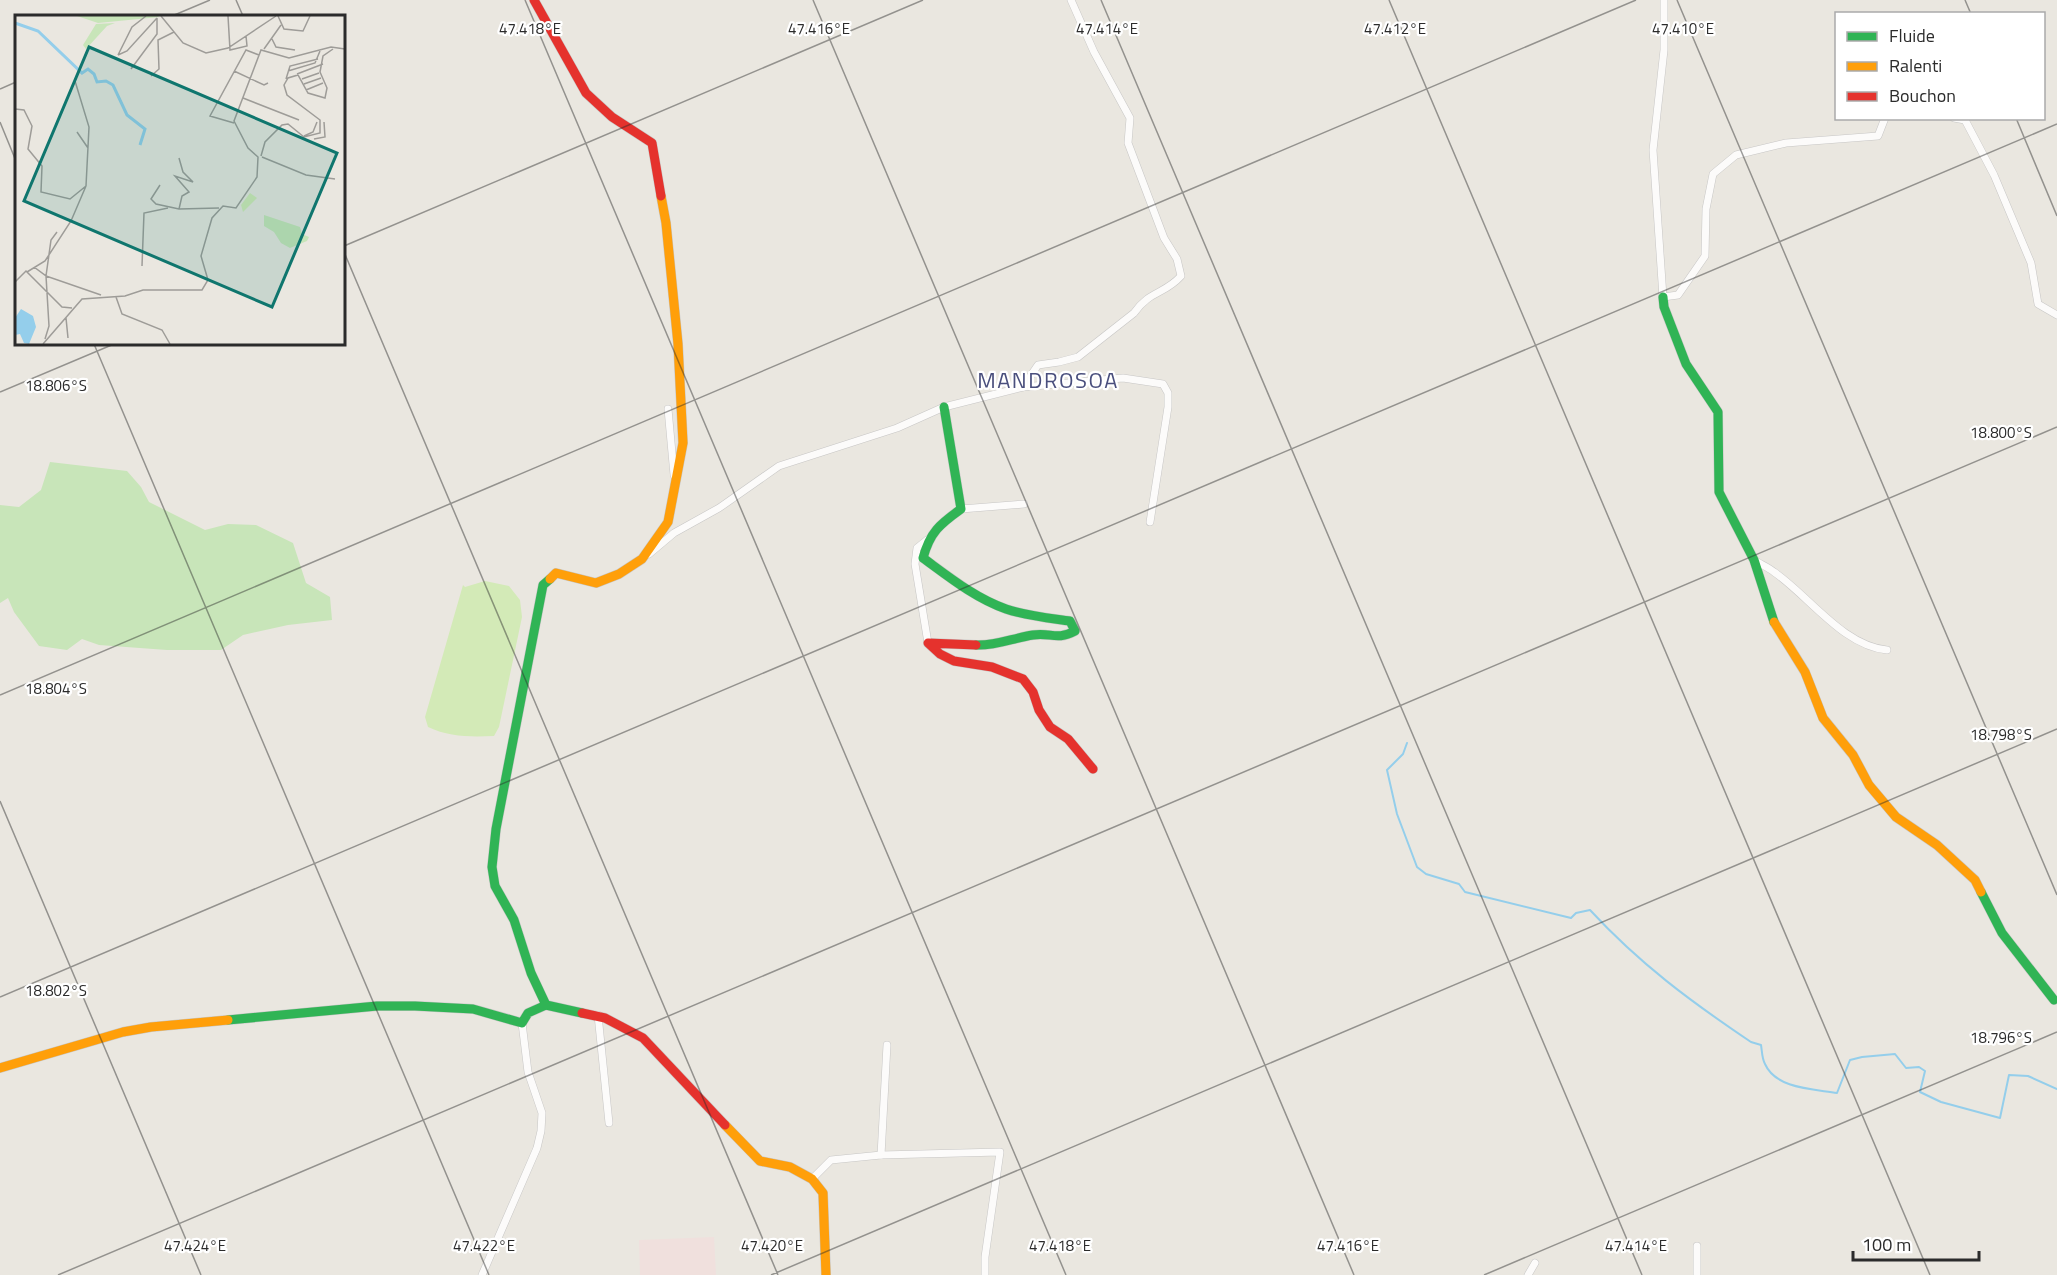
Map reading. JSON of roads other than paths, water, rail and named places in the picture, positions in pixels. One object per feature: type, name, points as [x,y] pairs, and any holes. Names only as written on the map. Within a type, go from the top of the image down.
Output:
[{"type":"street","points":[[534,0],[586,93],[612,117],[652,143],[666,223],[678,344],[683,443],[668,522],[642,560]]},
{"type":"street","points":[[1023,387],[1038,365],[1078,357],[1134,313],[1140,304],[1152,294],[1172,287],[1181,276],[1177,259],[1164,238],[1128,143],[1130,118],[1094,52],[1071,0]]},
{"type":"street","points":[[1664,0],[1664,50],[1653,150],[1664,307],[1686,364],[1719,412],[1719,492],[1754,560],[1774,626],[1805,672],[1823,718],[1852,755],[1869,785],[1896,817],[1937,845],[1975,880],[2002,933],[2054,1000]]},
{"type":"street","points":[[1664,297],[1678,295],[1705,256],[1706,209],[1713,174],[1736,155],[1786,143],[1878,136],[1884,120]]},
{"type":"street","points":[[1965,120],[1994,175],[2031,263],[2038,304],[2057,315]]},
{"type":"street","points":[[546,1005],[531,973],[514,920],[495,886],[492,867],[496,828],[543,585],[556,573],[596,583],[619,574],[642,560],[674,533],[718,508],[779,466],[897,428],[944,407],[1023,387],[1123,378],[1163,384],[1168,393],[1168,407],[1150,522]]},
{"type":"street","points":[[944,407],[961,509]]},
{"type":"street","points":[[668,409],[675,481]]},
{"type":"street","points":[[1024,504],[961,509],[942,522],[917,548],[915,564],[928,643],[940,654],[954,661],[992,667],[1023,679],[1033,692],[1039,710],[1050,727],[1068,739],[1093,769]]},
{"type":"street","points":[[927,540],[923,558],[968,589],[1005,609],[1037,617],[1070,621],[1075,631],[1064,637],[1035,634],[990,646],[928,643]]},
{"type":"street","points":[[1754,560],[1774,572],[1843,631],[1872,648],[1887,650]]},
{"type":"street","points":[[482,1275],[537,1148],[542,1113],[528,1071],[522,1023],[528,1013],[546,1005],[605,1017],[643,1038],[760,1161],[790,1167],[812,1179],[823,1193],[826,1275]]},
{"type":"street","points":[[0,1068],[142,1028],[377,1006],[472,1009],[522,1023]]},
{"type":"street","points":[[598,1016],[609,1123]]},
{"type":"street","points":[[881,1155],[887,1045]]},
{"type":"street","points":[[812,1179],[831,1160],[881,1155],[1000,1152],[986,1246],[985,1275]]},
{"type":"street","points":[[1697,1246],[1697,1275]]},
{"type":"street","points":[[1528,1275],[1534,1263]]},
{"type":"waterway","points":[[1407,743],[1403,754],[1387,770],[1397,814],[1417,867],[1426,874],[1459,884],[1465,892],[1571,918],[1576,913],[1590,910],[1628,948],[1666,981],[1751,1042],[1761,1045],[1765,1064],[1778,1079],[1807,1089],[1837,1093],[1850,1060],[1895,1054],[1906,1068],[1919,1067],[1925,1071],[1920,1092],[1941,1102],[2000,1118],[2009,1075],[2028,1076],[2057,1089]]},
{"type":"district","name":"MANDROSOA","points":[[1048,380]]}]
